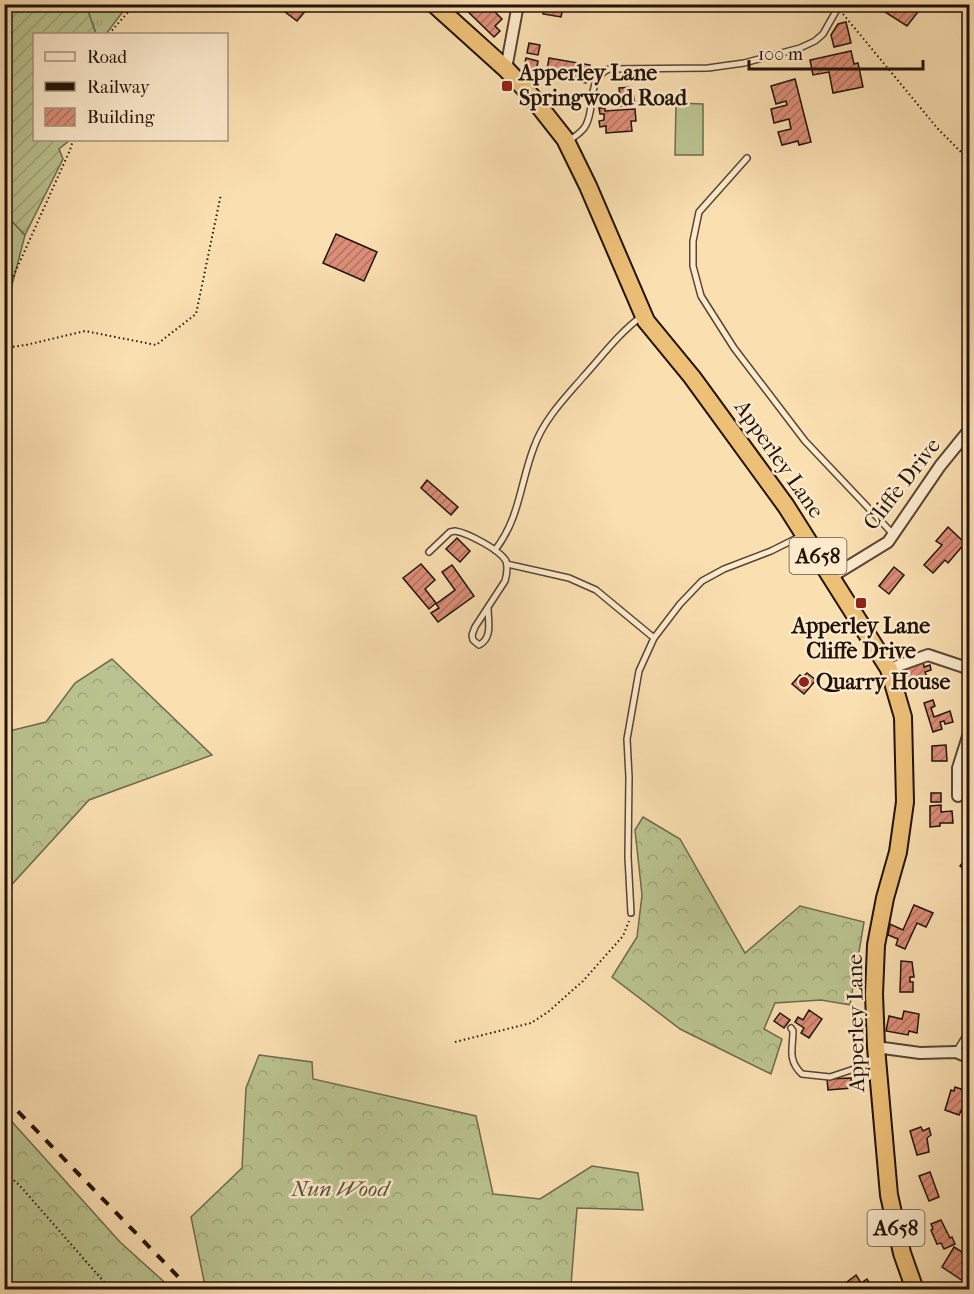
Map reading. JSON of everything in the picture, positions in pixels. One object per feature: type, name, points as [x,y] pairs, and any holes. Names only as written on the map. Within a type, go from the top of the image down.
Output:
[{"type":"highway","name":"Apperley Lane","points":[[434,4],[506,69],[528,92],[566,142],[588,186],[643,315],[692,377],[804,535],[889,669],[903,717],[905,802],[898,852],[885,898],[876,945],[874,994],[876,1054],[889,1195],[902,1254],[915,1290]]},
{"type":"street","points":[[506,69],[518,4]]},
{"type":"street","name":"Cliffe Drive","points":[[831,576],[888,542],[940,466],[969,429]]},
{"type":"street","points":[[889,669],[928,655],[969,669]]},
{"type":"street","points":[[958,796],[958,768],[969,730]]},
{"type":"street","points":[[876,1054],[956,1052],[969,1058]]},
{"type":"lane","points":[[566,142],[579,134],[586,126],[594,86],[601,72],[609,69],[708,68],[744,63],[800,48],[815,41],[823,34],[839,6]]},
{"type":"lane","points":[[747,158],[699,212],[693,241],[693,266],[701,296],[734,348],[806,441],[893,534]]},
{"type":"lane","points":[[495,550],[505,537],[513,520],[533,449],[549,418],[624,329],[643,315]]},
{"type":"lane","points":[[429,552],[450,532],[455,531],[495,550],[502,556],[507,564],[505,581],[488,608],[472,635],[473,640],[479,645],[486,641],[488,636],[488,608]]},
{"type":"lane","points":[[631,913],[627,739],[639,671],[654,638],[680,604],[702,581],[724,569],[771,551],[804,535]]},
{"type":"lane","points":[[507,564],[569,578],[596,590],[654,638]]},
{"type":"lane","points":[[791,1028],[794,1031],[791,1047],[792,1059],[802,1074],[830,1077],[876,1054]]},
{"type":"lane","points":[[956,1052],[969,1029]]},
{"type":"path","points":[[110,33],[135,4]]},
{"type":"path","points":[[839,6],[938,129],[969,160]]},
{"type":"path","points":[[4,297],[73,141]]},
{"type":"path","points":[[4,348],[85,331],[156,345],[196,314],[221,194]]},
{"type":"path","points":[[454,1042],[531,1023],[548,1012],[583,981],[623,936],[629,925],[631,913]]},
{"type":"path","points":[[4,1171],[21,1187],[111,1290]]},
{"type":"path","points":[[4,1279],[18,1290]]},
{"type":"green space","points":[[5,4],[86,5],[96,33],[33,33],[33,141],[69,141],[59,149],[63,159],[25,235],[5,214]]},
{"type":"green space","points":[[86,5],[128,5],[107,33],[96,33]]},
{"type":"green space","points":[[676,103],[703,104],[703,155],[675,155]]},
{"type":"green space","points":[[5,214],[25,235],[5,312]]},
{"type":"green space","points":[[112,659],[212,755],[89,800],[5,892],[5,732],[46,722],[75,683]]},
{"type":"green space","points":[[643,817],[680,839],[745,953],[800,906],[864,922],[850,1005],[821,1000],[775,1003],[764,1029],[782,1039],[771,1074],[680,1029],[612,977],[637,937],[642,895],[635,830]]},
{"type":"green space","name":"Nun Wood","points":[[259,1055],[312,1062],[313,1079],[476,1116],[493,1194],[540,1199],[592,1166],[638,1173],[643,1210],[577,1208],[569,1289],[210,1289],[205,1286],[191,1217],[242,1168],[246,1088]]},
{"type":"green space","points":[[5,1114],[120,1242],[172,1289],[5,1289]]},
{"type":"building","points":[[283,4],[301,4],[307,9],[297,21],[280,8]]},
{"type":"building","points":[[460,4],[484,4],[488,8],[490,4],[498,4],[493,10],[502,19],[495,26],[500,31],[494,37]]},
{"type":"building","points":[[545,4],[564,4],[561,17],[543,14]]},
{"type":"building","points":[[924,4],[907,26],[885,12],[886,10],[880,5]]},
{"type":"building","points":[[846,22],[851,43],[834,47],[831,35],[838,24]]},
{"type":"building","points":[[529,43],[540,45],[538,55],[527,53]]},
{"type":"building","points":[[851,51],[854,64],[858,63],[863,87],[833,93],[829,72],[813,75],[810,60]]},
{"type":"building","points":[[526,58],[538,61],[534,83],[527,77],[528,73],[523,72]]},
{"type":"building","points":[[549,58],[590,65],[586,83],[546,76]]},
{"type":"building","points":[[795,79],[811,142],[799,145],[798,141],[782,145],[778,132],[791,129],[789,119],[774,123],[771,109],[787,105],[786,101],[776,104],[771,86]]},
{"type":"building","points":[[632,87],[635,104],[621,106],[619,88]]},
{"type":"building","points":[[599,108],[605,108],[605,111],[635,109],[636,121],[631,121],[632,131],[606,133],[606,126],[600,127],[599,121],[604,120],[604,114],[600,114]]},
{"type":"building","points":[[336,234],[377,252],[364,281],[323,263]]},
{"type":"building","points":[[427,480],[458,507],[451,515],[421,488]]},
{"type":"building","points":[[948,527],[965,543],[948,563],[945,560],[933,573],[924,565],[942,545],[936,541]]},
{"type":"building","points":[[457,538],[470,551],[460,562],[446,549]]},
{"type":"building","points":[[421,564],[435,580],[425,589],[436,603],[429,609],[403,578]]},
{"type":"building","points":[[452,565],[474,596],[438,622],[431,613],[439,608],[436,604],[455,590],[442,572]]},
{"type":"building","points":[[894,567],[904,575],[889,594],[879,586]]},
{"type":"building","points":[[923,661],[924,667],[930,665],[931,670],[925,672],[928,679],[908,685],[901,666]]},
{"type":"building","name":"Quarry House","points":[[807,673],[816,680],[804,694],[792,684],[800,675],[803,677]]},
{"type":"building","points":[[933,700],[935,706],[931,708],[934,717],[950,711],[953,722],[945,724],[944,721],[940,722],[942,729],[933,732],[924,703]]},
{"type":"building","points":[[946,745],[947,761],[932,761],[932,746]]},
{"type":"building","points":[[931,793],[941,793],[941,802],[931,802]]},
{"type":"building","points":[[941,805],[941,812],[952,811],[953,823],[940,823],[940,826],[930,827],[930,806]]},
{"type":"building","points":[[970,847],[969,873],[960,866],[967,858],[964,855]]},
{"type":"building","points":[[914,905],[933,913],[926,927],[917,923],[905,949],[896,945],[898,939],[888,935],[890,924],[903,930]]},
{"type":"building","points":[[901,961],[912,962],[914,977],[910,977],[910,982],[913,982],[913,992],[900,992]]},
{"type":"building","points":[[809,1010],[822,1019],[809,1038],[801,1033],[804,1028],[795,1022],[798,1017],[803,1020]]},
{"type":"building","points":[[904,1011],[919,1014],[917,1033],[909,1031],[908,1035],[886,1031],[889,1016],[902,1019]]},
{"type":"building","points":[[780,1013],[790,1020],[784,1028],[774,1021]]},
{"type":"building","points":[[851,1078],[852,1088],[828,1090],[827,1079]]},
{"type":"building","points":[[955,1087],[967,1091],[964,1100],[966,1101],[959,1115],[945,1110],[951,1090],[954,1091]]},
{"type":"building","points":[[921,1127],[923,1131],[929,1128],[931,1135],[927,1138],[929,1152],[917,1155],[910,1131]]},
{"type":"building","points":[[930,1172],[939,1197],[929,1201],[919,1176]]},
{"type":"building","points":[[941,1220],[955,1244],[944,1249],[941,1243],[937,1244],[931,1230],[933,1229],[931,1224]]},
{"type":"building","points":[[954,1247],[967,1255],[962,1263],[970,1268],[970,1277],[966,1283],[942,1267]]},
{"type":"building","points":[[856,1275],[861,1283],[867,1279],[874,1290],[852,1290],[847,1282]]},
{"type":"railway","points":[[4,1097],[191,1290]]},
{"type":"place","name":"Apperley Lane Springwood Road","points":[[507,86]]},
{"type":"place","name":"Apperley Lane Cliffe Drive","points":[[861,603]]},
{"type":"place","name":"Quarry House","points":[[804,682]]}]
